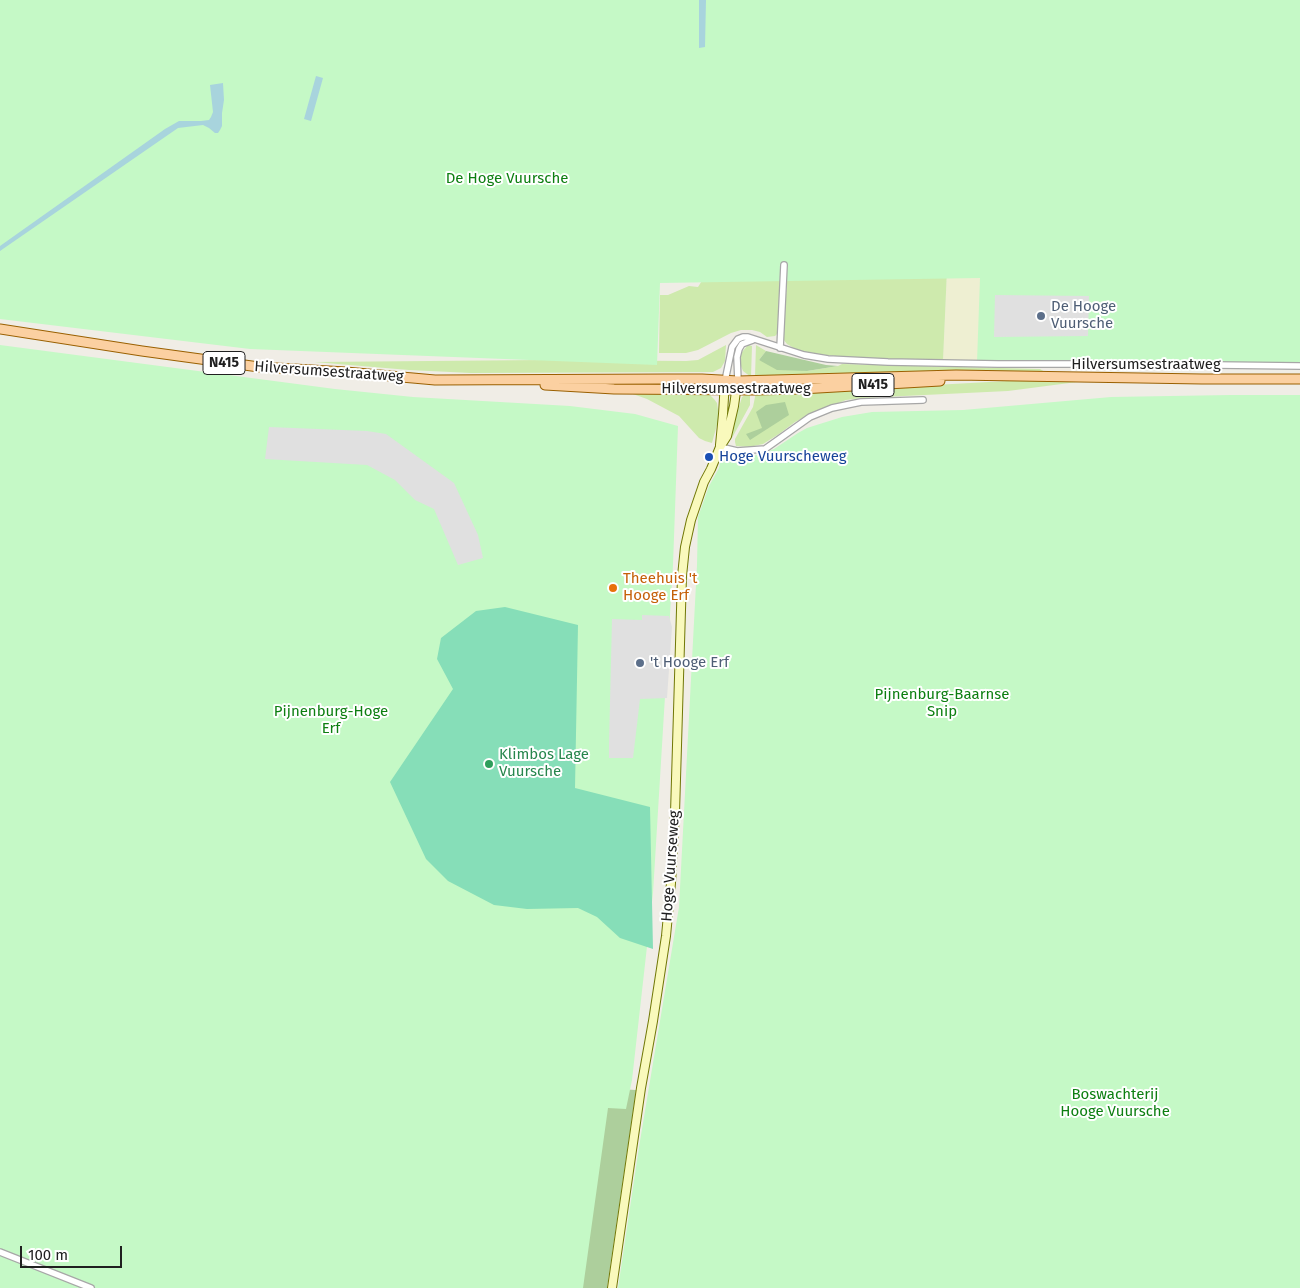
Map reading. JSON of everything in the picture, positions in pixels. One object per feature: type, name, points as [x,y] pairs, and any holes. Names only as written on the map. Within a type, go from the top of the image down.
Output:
[{"type":"main road","name":"Hilversumsestraatweg","points":[[0,329],[259,368],[614,389],[724,385],[801,389],[1022,376],[1300,379]]},
{"type":"street","points":[[780,348],[784,265]]},
{"type":"street","name":"Hilversumsestraatweg","points":[[724,385],[732,347],[738,339],[743,337],[804,355],[828,359],[1007,364],[1300,366]]},
{"type":"street","name":"Hilversumsestraatweg","points":[[737,385],[738,349],[742,344],[755,339]]},
{"type":"street","name":"Hoge Vuurseweg","points":[[720,447],[724,385]]},
{"type":"street","name":"Hoge Vuurseweg","points":[[612,1288],[666,936],[675,813],[682,576],[685,546],[691,520],[704,482],[726,436],[731,420],[737,385]]},
{"type":"street","name":"Hilversumsestraatweg","points":[[720,447],[737,451],[765,448],[810,417],[832,408],[861,402],[923,400]]},
{"type":"street","points":[[0,1252],[91,1288]]},
{"type":"green space","name":"De Hoge Vuursche","points":[[0,0],[1300,0],[1300,365],[977,362],[980,278],[660,283],[657,365],[250,349],[0,319]]},
{"type":"green space","points":[[712,265],[780,268],[780,330],[775,336],[767,337],[760,332],[741,330],[698,350],[686,353],[659,353],[660,295],[668,295],[689,286],[698,287]]},
{"type":"green space","points":[[788,268],[947,270],[943,361],[855,358],[816,354],[799,351],[787,344],[783,339]]},
{"type":"green space","points":[[947,270],[982,270],[978,361],[943,361]]},
{"type":"green space","name":"Pijnenburg-Hoge Erf","points":[[0,345],[335,389],[413,397],[570,406],[635,414],[678,426],[673,565],[653,893],[632,1080],[626,1109],[608,1108],[583,1288],[0,1288]]},
{"type":"green space","points":[[726,345],[725,361],[721,368],[713,372],[471,373],[314,362],[686,361],[698,360]]},
{"type":"green space","points":[[748,345],[752,346],[751,377],[743,371],[739,359]]},
{"type":"green space","points":[[756,345],[766,351],[759,360],[807,371],[842,364],[1040,369],[1045,372],[755,376]]},
{"type":"green space","points":[[766,351],[838,366],[807,371],[777,370],[759,360]]},
{"type":"green space","points":[[1044,379],[1115,380],[1077,382],[1008,391],[846,400],[795,422],[763,444],[749,447],[736,446],[735,442],[753,407],[756,392],[787,394]]},
{"type":"green space","points":[[750,392],[750,405],[732,438],[729,439],[728,437],[742,397]]},
{"type":"green space","points":[[630,393],[708,393],[717,403],[718,410],[718,421],[712,443],[699,438],[679,416],[647,399]]},
{"type":"green space","points":[[1300,395],[1300,1288],[618,1288],[639,1147],[679,907],[698,517],[721,459],[726,456],[762,454],[774,449],[807,428],[842,417],[872,412],[963,410],[1111,397]]},
{"type":"green space","points":[[785,402],[789,415],[750,440],[746,434],[762,428],[756,412],[766,405]]},
{"type":"green space","name":"Klimbos Lage Vuursche","points":[[505,607],[578,625],[575,788],[650,807],[653,949],[620,938],[597,917],[578,908],[527,909],[494,905],[448,881],[426,859],[390,782],[453,689],[437,659],[441,638],[476,611]]},
{"type":"green space","points":[[618,1089],[636,1090],[607,1288],[473,1288]]},
{"type":"shaded area","name":"De Hooge Vuursche","points":[[995,295],[1089,296],[1088,336],[994,337]]},
{"type":"shaded area","points":[[269,427],[367,431],[386,434],[454,483],[478,535],[483,558],[458,565],[434,509],[415,500],[395,480],[367,465],[265,459]]},
{"type":"shaded area","name":"'t Hooge Erf","points":[[642,615],[669,616],[672,627],[667,698],[640,699],[633,758],[609,758],[612,619],[642,620]]},
{"type":"water","points":[[699,0],[706,0],[705,47],[699,48]]},
{"type":"water","points":[[316,76],[323,78],[311,121],[304,119]]},
{"type":"water","points":[[223,83],[222,126],[218,133],[203,125],[178,128],[0,251],[0,246],[165,129],[179,121],[209,120],[213,112],[210,85]]},
{"type":"place","name":"De Hooge Vuursche","points":[[1041,316]]},
{"type":"place","name":"Hoge Vuurscheweg","points":[[709,457]]},
{"type":"place","name":"Theehuis 't Hooge Erf","points":[[613,588]]},
{"type":"place","name":"'t Hooge Erf","points":[[640,663]]},
{"type":"place","name":"Klimbos Lage Vuursche","points":[[489,764]]},
{"type":"park label","name":"Pijnenburg-Baarnse Snip","points":[[942,704]]},
{"type":"park label","name":"Boswachterij Hooge Vuursche","points":[[1115,1104]]}]
